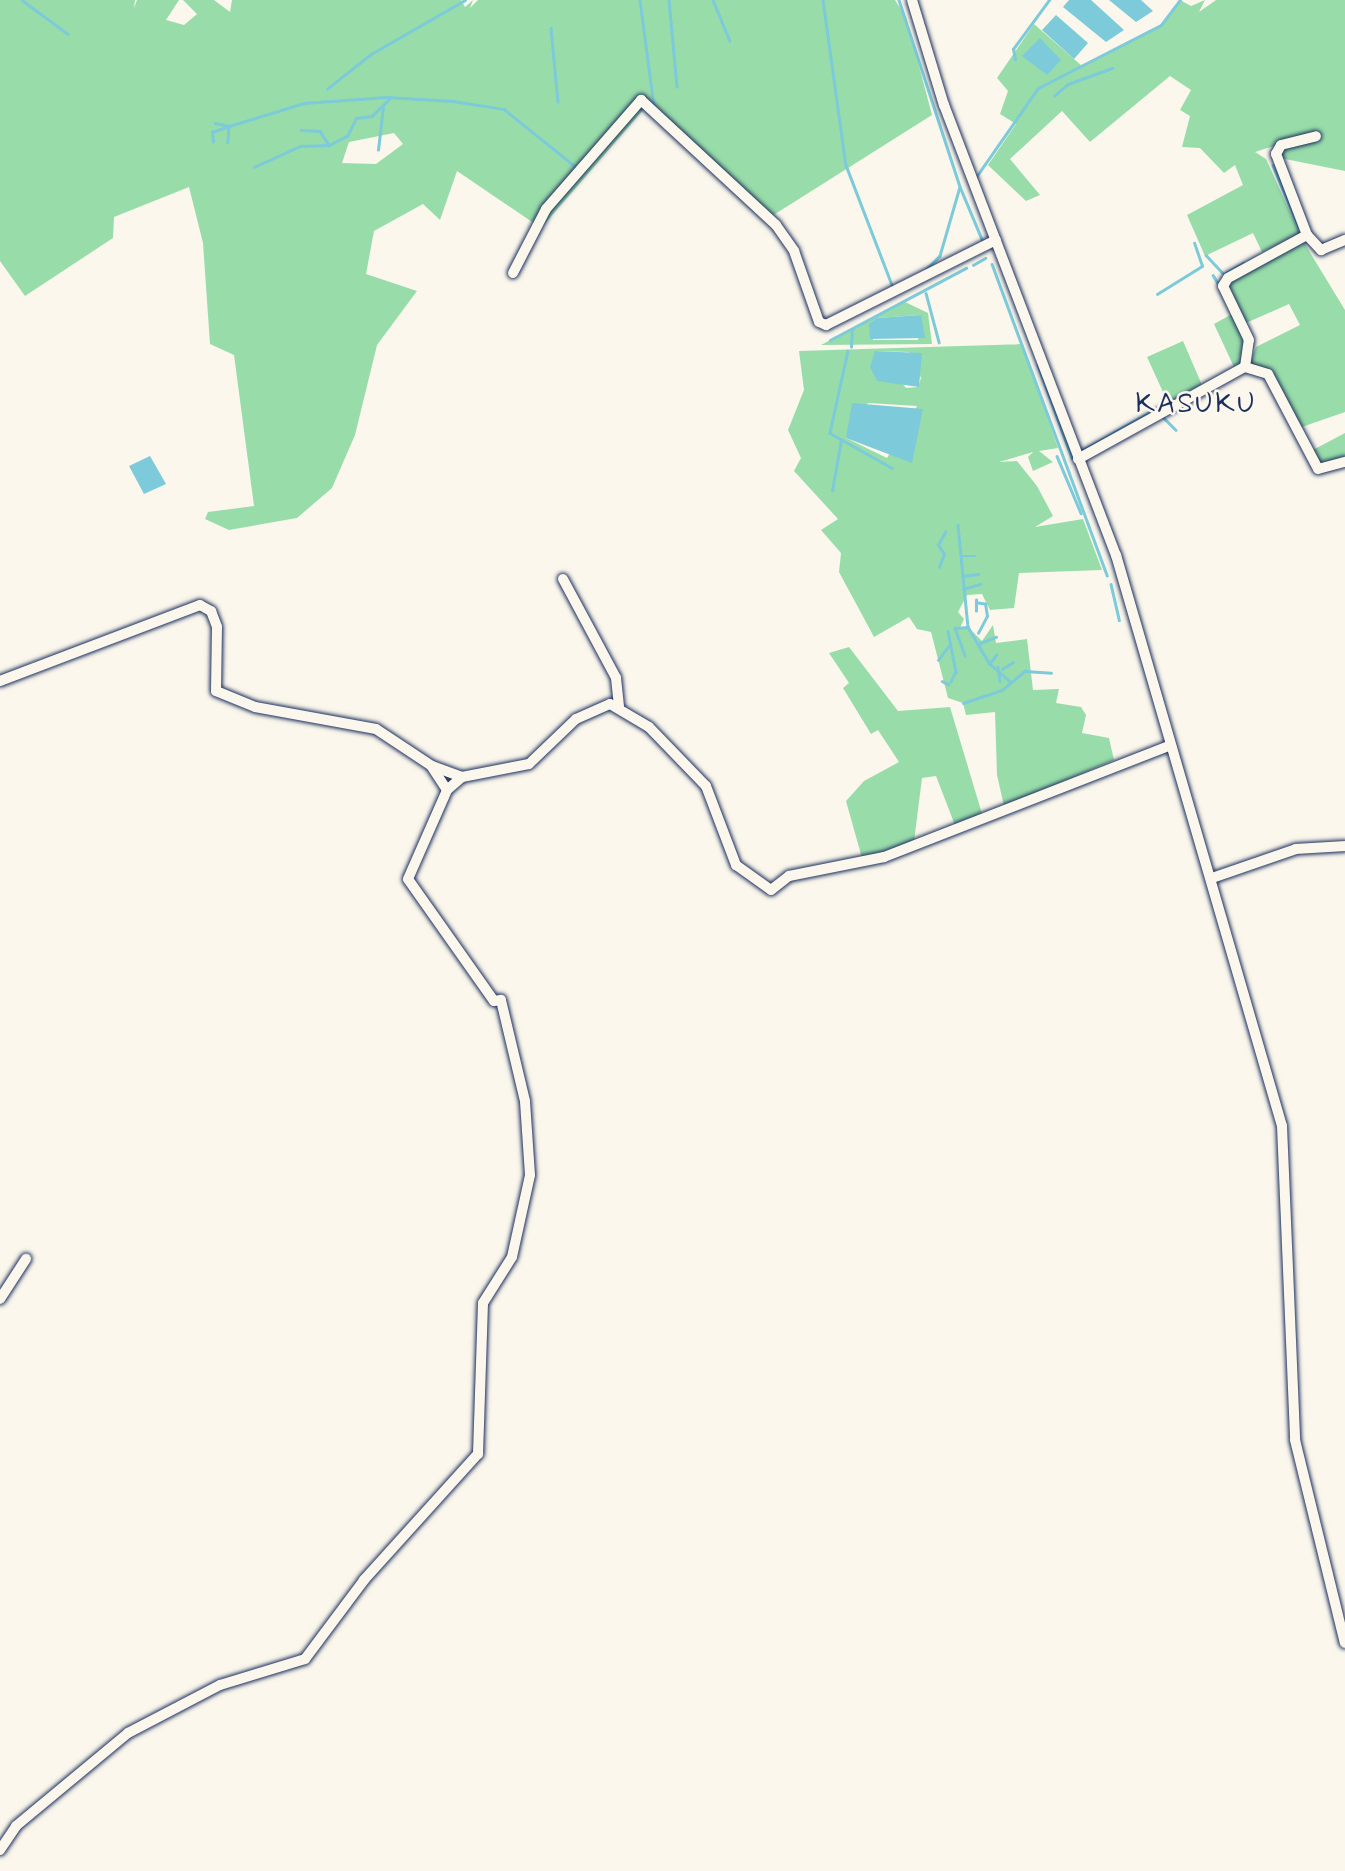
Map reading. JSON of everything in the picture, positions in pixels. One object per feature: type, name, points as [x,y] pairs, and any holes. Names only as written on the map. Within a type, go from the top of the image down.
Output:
[{"type":"street","points":[[912,0],[996,240],[1116,555],[1168,746],[1212,878],[1282,1126],[1295,1440],[1345,1643]]},
{"type":"street","points":[[513,274],[546,209],[641,100],[776,225],[794,251],[819,322],[996,240]]},
{"type":"street","points":[[1316,136],[1281,145],[1276,154],[1307,235],[1321,250],[1345,240]]},
{"type":"street","points":[[1245,367],[1250,340],[1223,286],[1239,268],[1307,235]]},
{"type":"street","points":[[1078,459],[1245,367],[1268,374],[1318,469],[1345,462]]},
{"type":"street","points":[[563,579],[616,678],[619,707]]},
{"type":"street","points":[[0,681],[189,606],[206,606],[217,626],[216,691],[255,707],[376,729],[432,766],[462,777]]},
{"type":"street","points":[[0,1850],[43,1801],[128,1733],[219,1685],[305,1658],[364,1580],[478,1454],[483,1304],[512,1257],[530,1175],[525,1101],[501,1000],[494,1001],[408,879],[447,790],[462,777],[530,764],[588,710],[619,707],[649,727],[706,786],[736,865],[771,890],[789,876],[884,858],[1168,746]]},
{"type":"street","points":[[432,766],[447,790]]},
{"type":"street","points":[[1212,878],[1296,849],[1345,846]]},
{"type":"street","points":[[0,1299],[26,1259]]},
{"type":"green space","points":[[0,0],[135,0],[134,8],[137,0],[179,0],[166,20],[184,25],[197,14],[183,0],[214,0],[230,12],[232,0],[461,0],[465,7],[473,0],[470,8],[478,0],[895,0],[906,17],[932,115],[764,221],[644,109],[541,228],[457,171],[440,220],[423,204],[374,231],[366,274],[417,291],[377,345],[355,435],[332,488],[297,518],[229,530],[205,519],[208,512],[254,506],[234,355],[210,344],[203,243],[189,187],[114,217],[113,238],[25,296],[0,261]],"holes":[[[394,133],[403,144],[376,164],[342,163],[349,142]]]},
{"type":"green space","points":[[1180,0],[1191,6],[1205,0],[1199,12],[1216,0],[1345,0],[1345,171],[1280,158],[1285,147],[1322,136],[1314,133],[1255,152],[1266,159],[1300,234],[1262,252],[1253,233],[1205,256],[1187,215],[1243,185],[1235,165],[1224,173],[1200,148],[1182,147],[1190,116],[1180,110],[1191,90],[1170,76],[1090,142],[1062,111],[1010,159],[1040,195],[1026,201],[988,165],[1016,124],[1000,114],[1008,91],[997,78],[1034,24],[1082,66],[1161,25]]},
{"type":"green space","points":[[1303,241],[1345,310],[1345,412],[1299,428],[1272,373],[1250,363],[1256,347],[1300,325],[1289,304],[1246,323],[1230,288],[1231,281]]},
{"type":"green space","points":[[903,301],[928,313],[932,344],[821,345]],"holes":[[[921,315],[918,340],[873,340],[877,318]]]},
{"type":"green space","points":[[1232,314],[1246,341],[1242,363],[1234,367],[1214,324]]},
{"type":"green space","points":[[1183,341],[1202,385],[1168,403],[1147,357]]},
{"type":"green space","points":[[1022,344],[1058,448],[1039,451],[1053,462],[1033,471],[1028,457],[1033,452],[999,462],[1017,461],[1037,486],[1053,516],[1035,527],[1083,519],[1102,570],[1019,573],[1014,608],[990,610],[982,594],[967,595],[958,612],[964,619],[960,628],[968,627],[982,641],[993,625],[996,643],[1027,639],[1033,690],[1059,689],[1056,703],[1081,707],[1086,715],[1082,733],[1109,738],[1114,760],[1004,806],[997,775],[995,712],[966,715],[963,703],[948,698],[931,632],[917,629],[909,617],[874,637],[839,572],[841,553],[821,530],[838,519],[794,471],[801,458],[788,430],[804,390],[799,351]],"holes":[[[875,351],[909,352],[921,378],[918,387],[906,388]],[[868,403],[917,406],[887,458],[846,438]]]},
{"type":"green space","points":[[1345,433],[1345,459],[1318,465],[1311,451]]},
{"type":"green space","points":[[849,647],[898,711],[950,707],[983,817],[956,828],[936,776],[922,778],[914,842],[862,858],[846,801],[864,781],[899,762],[878,730],[871,734],[843,688],[849,683],[829,653]]},
{"type":"water","points":[[1069,0],[1091,0],[1124,30],[1106,42],[1063,7]]},
{"type":"water","points":[[1109,0],[1141,0],[1153,11],[1136,22]]},
{"type":"water","points":[[1056,15],[1088,43],[1074,59],[1042,30]]},
{"type":"water","points":[[1040,38],[1061,60],[1047,75],[1022,56]]},
{"type":"water","points":[[921,315],[925,338],[870,339],[869,324],[877,318]]},
{"type":"water","points":[[875,351],[922,353],[919,387],[877,381],[870,367]]},
{"type":"water","points":[[852,403],[923,409],[912,463],[846,438]]},
{"type":"water","points":[[150,456],[166,484],[144,494],[129,466]]},
{"type":"waterway","points":[[22,0],[68,34]]},
{"type":"waterway","points":[[327,89],[371,54],[465,0]]},
{"type":"waterway","points":[[640,0],[654,107]]},
{"type":"waterway","points":[[669,0],[677,87]]},
{"type":"waterway","points":[[713,0],[730,41]]},
{"type":"waterway","points":[[823,0],[846,165],[892,285]]},
{"type":"waterway","points":[[899,0],[960,187],[940,256],[925,271]]},
{"type":"waterway","points":[[1015,60],[1013,49],[1049,0]]},
{"type":"waterway","points":[[976,177],[1038,88],[1161,25],[1180,0]]},
{"type":"waterway","points":[[551,28],[558,102]]},
{"type":"waterway","points":[[1054,96],[1068,84],[1112,68]]},
{"type":"waterway","points":[[215,123],[229,126],[304,103],[386,97],[453,101],[504,109],[577,168]]},
{"type":"waterway","points":[[254,167],[300,146],[329,145],[347,136],[356,118],[372,116],[390,98]]},
{"type":"waterway","points":[[378,150],[383,107]]},
{"type":"waterway","points":[[213,142],[212,132],[229,126],[228,142]]},
{"type":"waterway","points":[[301,130],[320,131],[329,145]]},
{"type":"waterway","points":[[1273,165],[1299,228]]},
{"type":"waterway","points":[[961,189],[984,244]]},
{"type":"waterway","points":[[1157,294],[1202,266],[1194,243]]},
{"type":"waterway","points":[[1206,255],[1224,274],[1243,263]]},
{"type":"waterway","points":[[973,265],[985,258]]},
{"type":"waterway","points":[[992,264],[1107,575]]},
{"type":"waterway","points":[[830,340],[966,268]]},
{"type":"waterway","points":[[1213,275],[1219,285]]},
{"type":"waterway","points":[[926,293],[939,342]]},
{"type":"waterway","points":[[851,347],[852,330]]},
{"type":"waterway","points":[[848,351],[830,433],[892,468]]},
{"type":"waterway","points":[[1038,365],[1072,458]]},
{"type":"waterway","points":[[1079,452],[1159,407]]},
{"type":"waterway","points":[[1163,417],[1176,430]]},
{"type":"waterway","points":[[832,491],[841,440]]},
{"type":"waterway","points":[[1057,456],[1081,513]]},
{"type":"waterway","points":[[958,525],[968,627],[989,663],[1011,682]]},
{"type":"waterway","points":[[939,567],[944,554],[938,545],[945,532]]},
{"type":"waterway","points":[[961,556],[975,556]]},
{"type":"waterway","points":[[962,576],[978,574]]},
{"type":"waterway","points":[[963,589],[980,584]]},
{"type":"waterway","points":[[1111,584],[1119,620]]},
{"type":"waterway","points":[[976,600],[976,611]]},
{"type":"waterway","points":[[978,603],[985,604],[987,616],[978,633]]},
{"type":"waterway","points":[[955,628],[968,627]]},
{"type":"waterway","points":[[955,628],[965,655]]},
{"type":"waterway","points":[[948,631],[956,672],[951,682]]},
{"type":"waterway","points":[[980,643],[996,637]]},
{"type":"waterway","points":[[938,660],[950,644]]},
{"type":"waterway","points":[[990,663],[996,655]]},
{"type":"waterway","points":[[1002,669],[1013,662]]},
{"type":"waterway","points":[[998,667],[1000,681]]},
{"type":"waterway","points":[[963,703],[1002,690],[1025,671],[1051,673]]},
{"type":"waterway","points":[[942,681],[948,684]]},
{"type":"district","name":"KASUKU","points":[[1196,405]]}]
